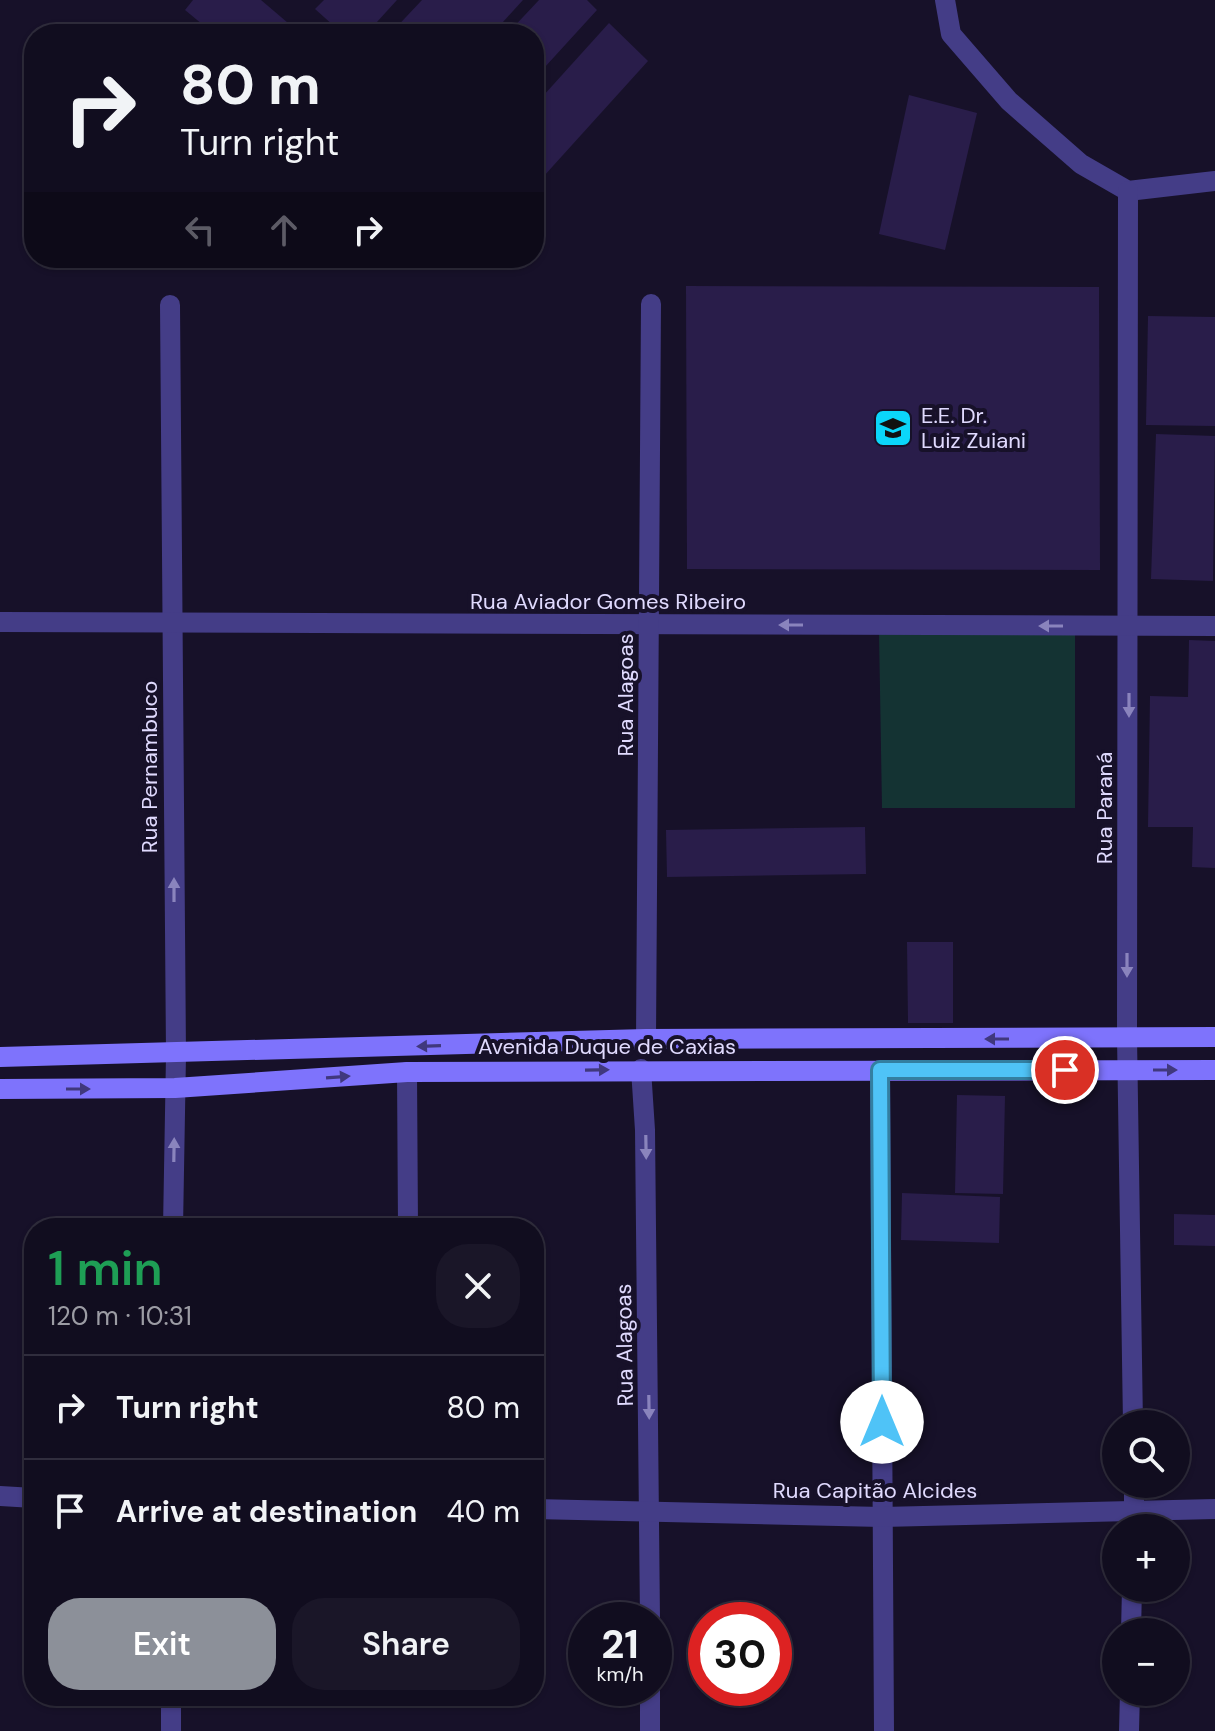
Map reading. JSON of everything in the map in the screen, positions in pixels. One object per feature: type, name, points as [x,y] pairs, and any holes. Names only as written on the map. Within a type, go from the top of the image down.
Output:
[{"type":"main road","name":"Avenida Duque de Caxias","points":[[0,1057],[176,1055],[646,1039],[1215,1037]]},
{"type":"main road","name":"Avenida Duque de Caxias","points":[[0,1089],[175,1088],[407,1072],[641,1069],[1215,1070]]},
{"type":"street","points":[[945,0],[951,34],[1009,101],[1081,164],[1128,191],[1215,181]]},
{"type":"street","name":"Rua Paraná","points":[[1128,191],[1127,1069],[1133,1410]]},
{"type":"street","name":"Rua Alagoas","points":[[646,1039],[651,304]]},
{"type":"street","name":"Rua Pernambuco","points":[[170,305],[176,1055],[173,1218]]},
{"type":"street","name":"Rua Aviador Gomes Ribeiro","points":[[0,622],[1215,626]]},
{"type":"street","name":"Rua Alagoas","points":[[641,1069],[645,1130],[650,1602]]},
{"type":"street","points":[[880,1070],[884,1731]]},
{"type":"street","points":[[407,1072],[408,1218]]},
{"type":"street","points":[[0,1496],[24,1497]]},
{"type":"street","name":"Rua Capitão Alcides","points":[[544,1509],[1102,1519]]},
{"type":"street","name":"Rua Capitão Alcides","points":[[1174,1514],[1215,1509]]},
{"type":"street","points":[[171,1706],[171,1731]]},
{"type":"street","points":[[650,1706],[650,1731]]},
{"type":"street","points":[[1129,1731],[1130,1706]]},
{"type":"green space","points":[[879,631],[1075,634],[1075,808],[882,808]]},
{"type":"building","points":[[193,0],[261,0],[289,24],[202,24],[185,10]]},
{"type":"building","points":[[324,0],[397,0],[375,24],[332,24],[315,9]]},
{"type":"building","points":[[422,0],[523,0],[501,24],[399,24]]},
{"type":"building","points":[[539,0],[587,0],[597,10],[544,68],[544,24],[516,24]]},
{"type":"building","points":[[609,23],[648,61],[544,176],[544,95]]},
{"type":"building","points":[[909,95],[977,113],[945,250],[879,234]]},
{"type":"building","name":"E.E. Dr. Luiz Zuiani","points":[[686,286],[1099,287],[1100,570],[687,569]]},
{"type":"building","points":[[1148,316],[1215,317],[1215,426],[1146,425]]},
{"type":"building","points":[[1156,434],[1215,436],[1213,581],[1151,579]]},
{"type":"building","points":[[1189,640],[1215,641],[1215,868],[1192,867],[1193,827],[1148,827],[1150,696],[1188,697]]},
{"type":"building","points":[[865,827],[866,874],[667,877],[666,830]]},
{"type":"building","points":[[907,942],[953,942],[953,1023],[908,1023]]},
{"type":"building","points":[[957,1095],[1005,1096],[1003,1194],[955,1193]]},
{"type":"building","points":[[902,1193],[1000,1197],[999,1243],[901,1240]]},
{"type":"building","points":[[1174,1214],[1215,1215],[1215,1246],[1174,1245]]},
{"type":"place","name":"E.E. Dr. Luiz Zuiani","points":[[893,428]]},
{"type":"route","points":[[882,1422],[880,1070],[1065,1070]]}]
